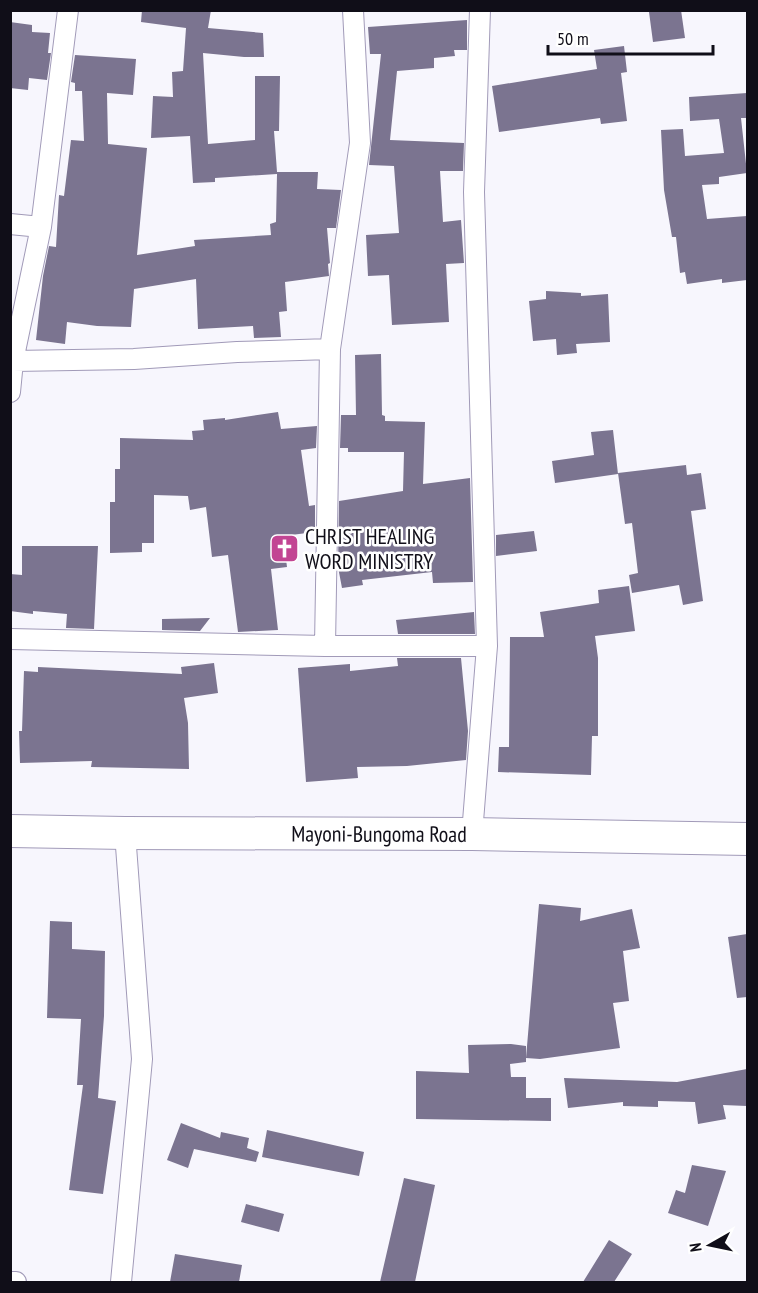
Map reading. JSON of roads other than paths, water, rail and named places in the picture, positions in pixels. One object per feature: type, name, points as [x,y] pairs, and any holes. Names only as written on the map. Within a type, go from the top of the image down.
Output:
[{"type":"main road","name":"Mayoni-Bungoma Road","points":[[10,831],[472,834],[747,839]]},
{"type":"street","points":[[10,392],[13,361],[41,227],[68,10]]},
{"type":"street","points":[[325,646],[330,349],[360,143],[353,10]]},
{"type":"street","points":[[472,834],[487,646],[474,192],[480,10]]},
{"type":"street","points":[[10,224],[41,227]]},
{"type":"street","points":[[13,361],[330,349]]},
{"type":"street","points":[[10,639],[325,646],[487,646]]},
{"type":"street","points":[[121,1282],[142,1059],[125,833]]},
{"type":"street","points":[[10,1281],[16,1282]]},
{"type":"place","name":"CHRIST HEALING WORD MINISTRY","points":[[284,549]]}]
